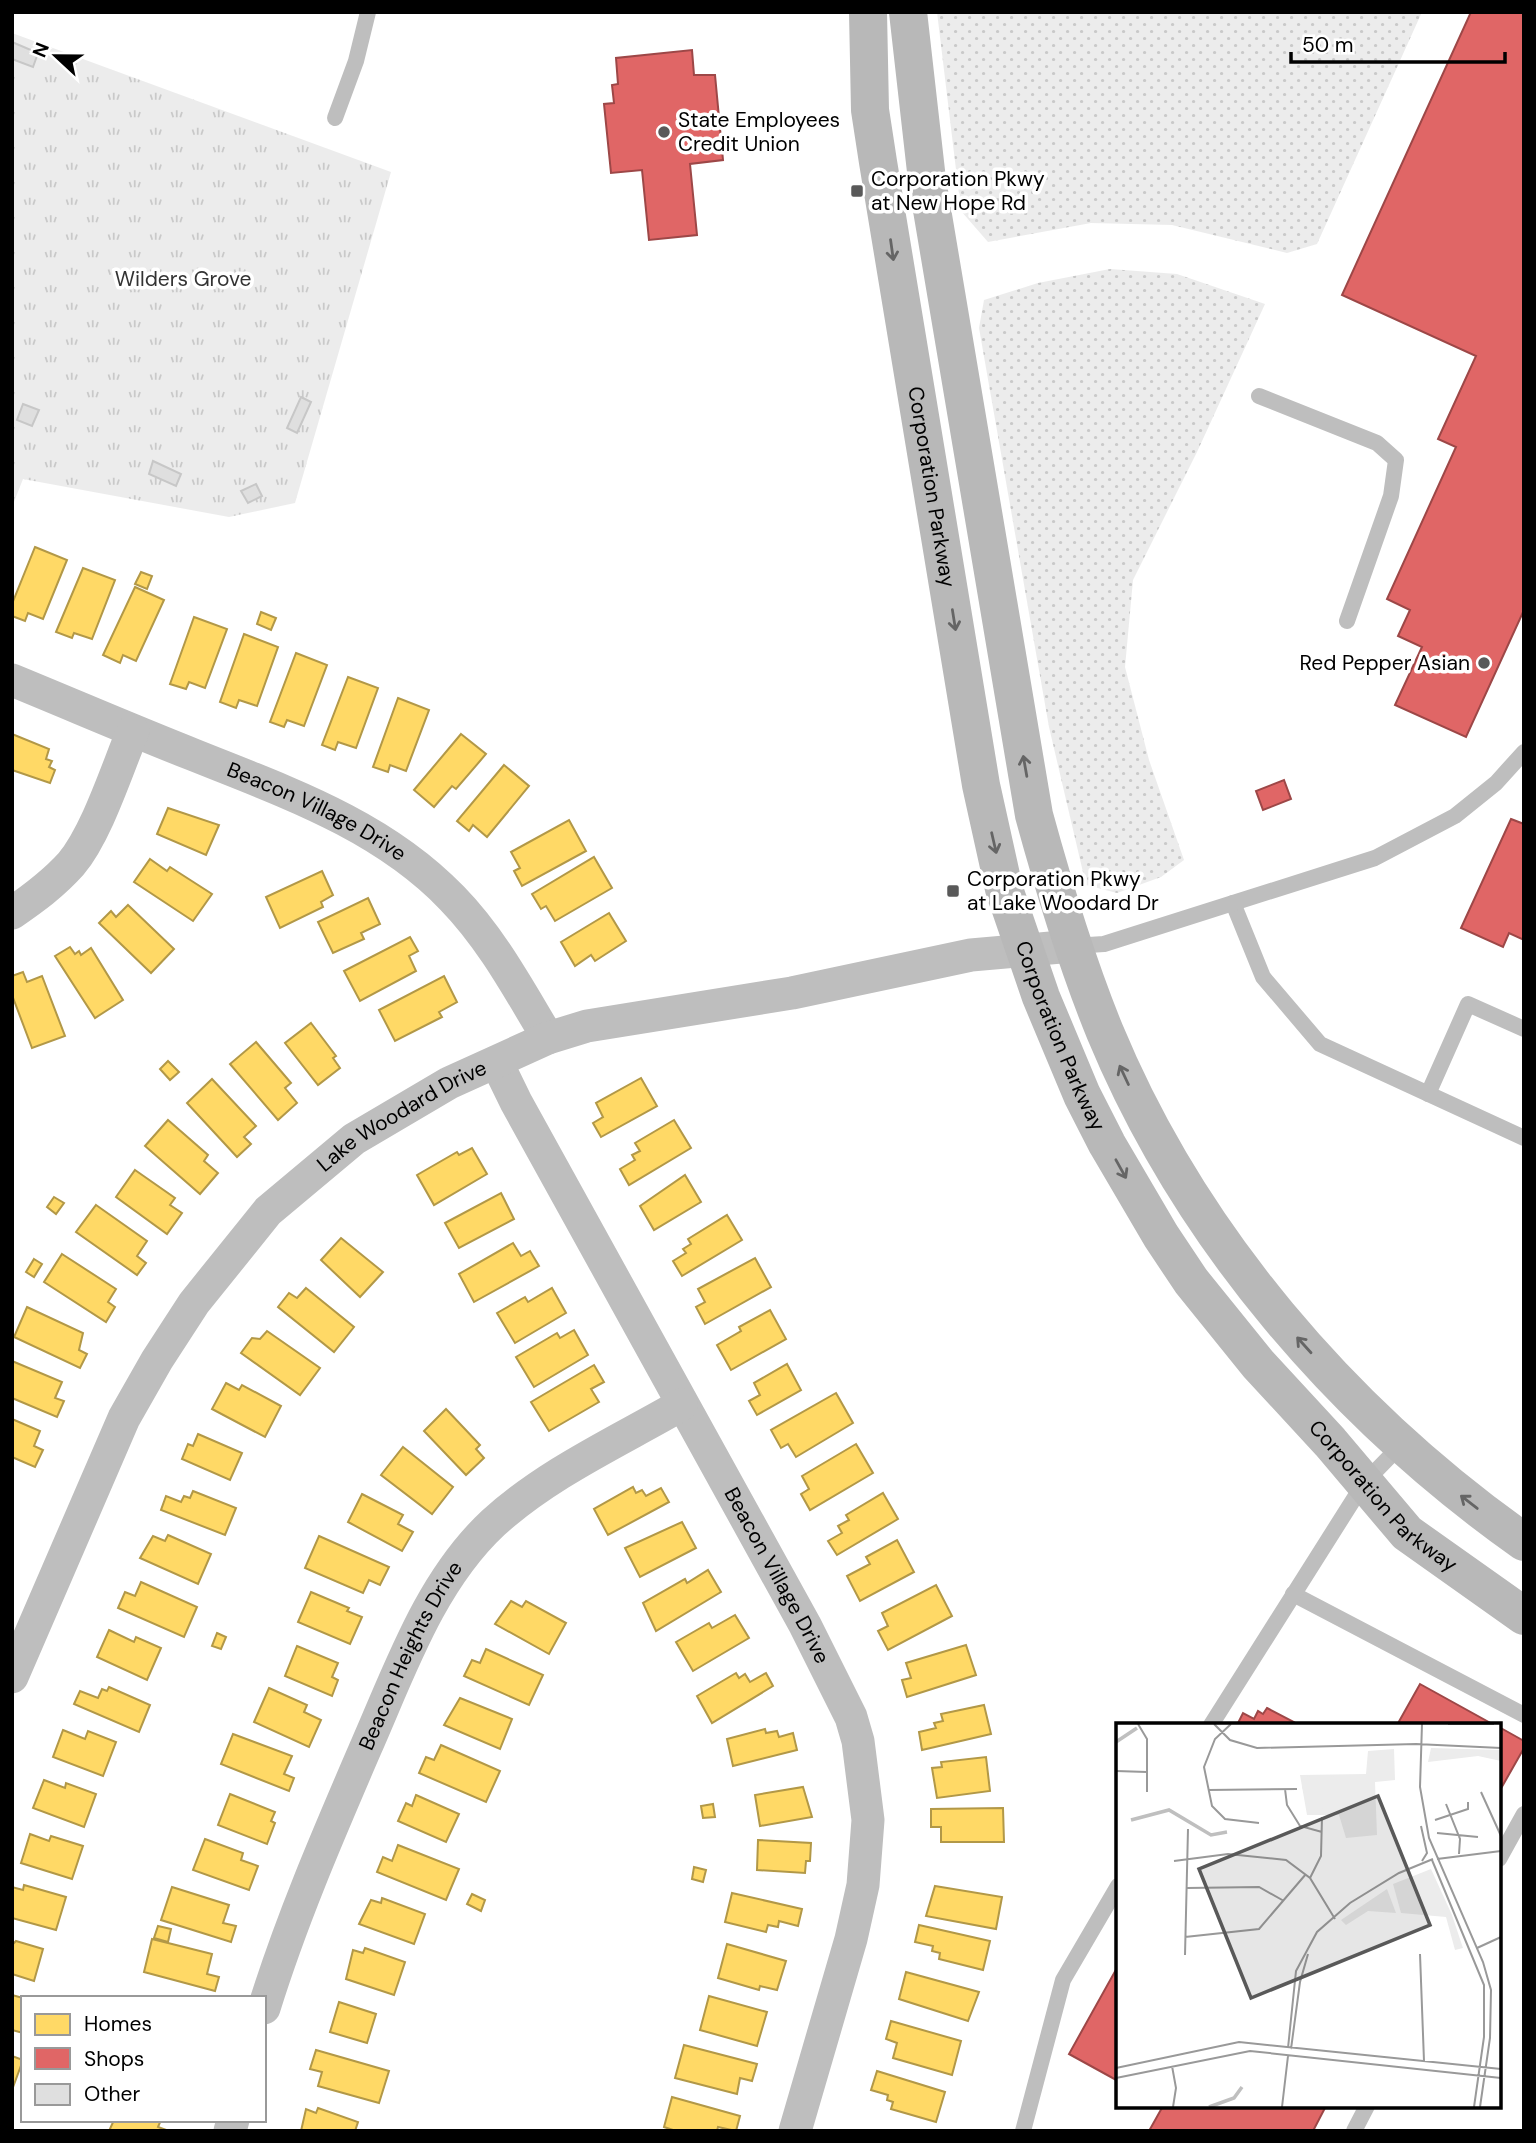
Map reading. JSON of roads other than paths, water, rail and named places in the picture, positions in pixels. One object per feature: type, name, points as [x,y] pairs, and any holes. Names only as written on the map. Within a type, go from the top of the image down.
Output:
[{"type":"main road","points":[[853,12],[870,110]]},
{"type":"main road","name":"Corporation Parkway","points":[[868,12],[870,110],[978,772],[1004,889],[1082,1095],[1107,1144],[1161,1236],[1241,1343],[1407,1533],[1524,1616]]},
{"type":"main road","name":"Corporation Parkway","points":[[908,12],[927,180],[1027,776],[1044,853],[1073,946],[1126,1079],[1205,1215],[1265,1300],[1299,1341],[1448,1486],[1524,1542]]},
{"type":"street","name":"Beacon Village Drive","points":[[12,680],[334,813],[406,858],[452,898],[478,929],[548,1038]]},
{"type":"street","points":[[12,913],[42,893],[73,862],[98,814],[133,730]]},
{"type":"street","name":"Lake Woodard Drive","points":[[12,1677],[124,1418],[157,1360],[227,1260],[268,1211],[354,1139],[449,1083],[548,1038],[587,1026],[792,993],[971,955],[1073,946]]},
{"type":"street","name":"Beacon Village Drive","points":[[497,1063],[681,1405],[805,1625],[850,1717],[863,1766],[868,1820],[863,1885],[795,2131]]},
{"type":"street","name":"Beacon Heights Drive","points":[[266,2002],[307,1883],[406,1656],[434,1600],[456,1566],[492,1524],[538,1487],[681,1405]]},
{"type":"lane","points":[[335,118],[356,61],[365,14]]},
{"type":"lane","points":[[1259,396],[1377,443],[1396,460],[1391,495],[1348,621]]},
{"type":"lane","points":[[1073,946],[1104,944],[1375,858],[1428,832],[1482,796],[1522,758]]},
{"type":"lane","points":[[1233,903],[1263,977],[1320,1044],[1524,1138]]},
{"type":"lane","points":[[1428,1094],[1468,1004],[1524,1029]]},
{"type":"lane","points":[[1212,1723],[1364,1483],[1402,1444]]},
{"type":"lane","points":[[1293,1594],[1524,1716]]},
{"type":"lane","points":[[1501,1855],[1524,1814]]},
{"type":"lane","points":[[1023,2131],[1063,1980],[1116,1889]]},
{"type":"lane","points":[[1354,2131],[1366,2108]]},
{"type":"place","name":"State Employees Credit Union","points":[[664,132]]},
{"type":"place","name":"Corporation Pkwy at New Hope Rd","points":[[857,191]]},
{"type":"place","name":"Red Pepper Asian","points":[[1484,663]]},
{"type":"place","name":"Corporation Pkwy at Lake Woodard Dr","points":[[953,891]]},
{"type":"park label","name":"Wilders Grove","points":[[183,279]]}]
